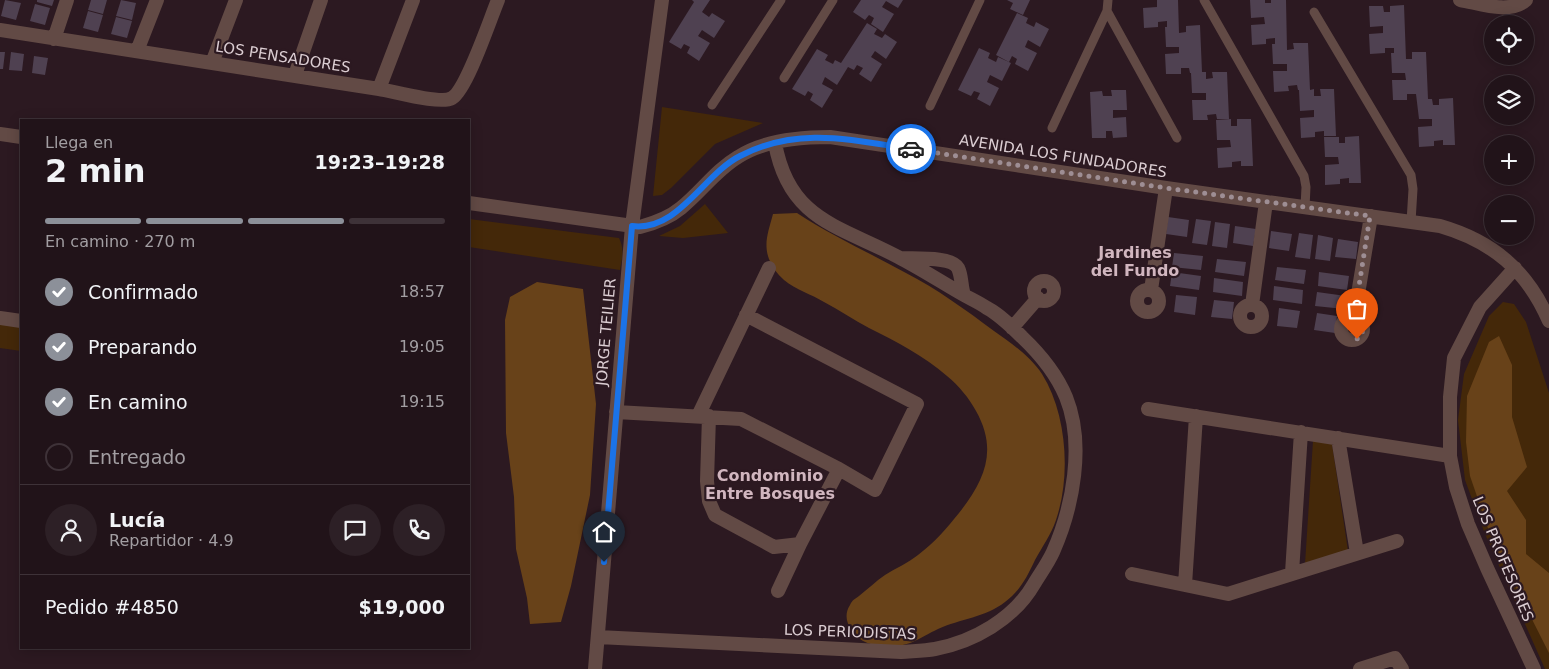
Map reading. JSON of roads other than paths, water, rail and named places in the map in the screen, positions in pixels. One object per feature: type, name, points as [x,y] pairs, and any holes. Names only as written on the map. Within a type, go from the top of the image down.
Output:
[{"type":"street","points":[[54,39],[68,0]]},
{"type":"street","points":[[137,51],[157,0]]},
{"type":"street","points":[[212,63],[236,0]]},
{"type":"street","points":[[294,75],[322,0]]},
{"type":"street","points":[[379,89],[413,0]]},
{"type":"street","name":"LOS PENSADORES","points":[[0,30],[294,75],[439,101],[452,98],[464,85],[498,0]]},
{"type":"street","name":"JORGE TEILIER","points":[[595,669],[632,226],[662,0]]},
{"type":"street","points":[[1460,0],[1506,8],[1526,0]]},
{"type":"street","points":[[0,134],[20,137]]},
{"type":"street","name":"AVENIDA LOS FUNDADORES","points":[[470,202],[640,227],[661,221],[681,209],[717,172],[739,156],[775,143],[810,137],[830,137],[1166,188],[1440,226],[1461,232],[1490,248],[1515,268],[1536,294],[1549,321]]},
{"type":"street","name":"LOS PERIODISTAS","points":[[598,637],[901,652],[935,649],[958,643],[986,630],[1008,615],[1032,588],[1052,552],[1065,520],[1072,491],[1076,460],[1074,429],[1067,399],[1056,377],[1038,352],[988,308],[900,258],[812,213],[794,193],[783,175],[775,143]]},
{"type":"street","points":[[1151,290],[1166,188]]},
{"type":"street","points":[[1252,305],[1266,202]]},
{"type":"street","points":[[1354,318],[1370,216]]},
{"type":"street","name":"LOS PERIODISTAS","points":[[900,258],[943,260],[954,264],[958,268],[964,295]]},
{"type":"street","points":[[769,268],[746,315],[704,416],[706,481],[709,501],[715,515],[774,547],[800,544]]},
{"type":"street","name":"LOS PROFESORES","points":[[1515,268],[1480,307],[1454,358],[1450,397],[1450,456],[1456,487],[1468,524],[1530,668]]},
{"type":"street","points":[[1012,328],[1038,298]]},
{"type":"street","points":[[616,412],[740,419],[839,469],[874,490],[917,404],[746,315]]},
{"type":"street","points":[[0,318],[20,321]]},
{"type":"street","points":[[1148,409],[1450,456]]},
{"type":"street","points":[[1185,585],[1196,416]]},
{"type":"street","points":[[1292,574],[1301,432]]},
{"type":"street","points":[[1338,438],[1357,552]]},
{"type":"street","points":[[778,591],[839,469]]},
{"type":"street","points":[[1132,574],[1228,594],[1397,541]]},
{"type":"street","points":[[1360,669],[1395,658],[1402,669]]},
{"type":"lane","points":[[712,105],[781,0]]},
{"type":"lane","points":[[784,78],[833,0]]},
{"type":"lane","points":[[930,106],[980,0]]},
{"type":"lane","points":[[1052,128],[1107,11],[1108,0]]},
{"type":"lane","points":[[1204,0],[1304,176],[1306,187],[1305,207]]},
{"type":"lane","points":[[1107,11],[1177,138]]},
{"type":"lane","points":[[1314,12],[1411,175],[1413,189],[1411,222]]},
{"type":"district","name":"Jardines del Fundo","points":[[1135,261]]},
{"type":"district","name":"Condominio Entre Bosques","points":[[770,484]]}]
